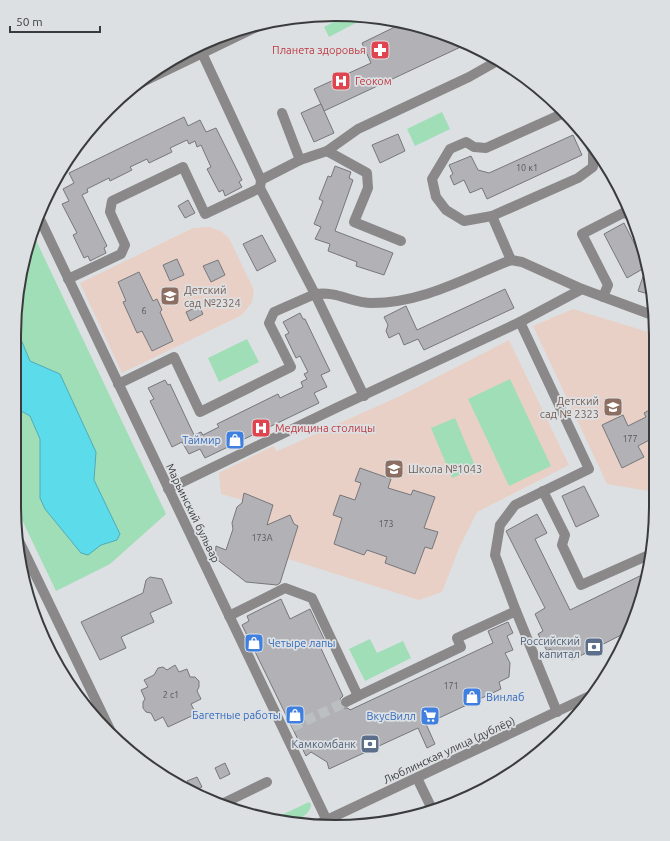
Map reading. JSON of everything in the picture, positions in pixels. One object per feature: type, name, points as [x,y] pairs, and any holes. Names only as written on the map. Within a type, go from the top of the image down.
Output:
[{"type":"street","points":[[175,65],[232,39]]},
{"type":"street","points":[[202,53],[260,184],[364,396]]},
{"type":"street","points":[[68,279],[121,254],[125,245],[110,212],[112,201],[183,167],[205,214],[300,160],[327,151],[358,129],[469,77],[493,64]]},
{"type":"street","points":[[282,112],[300,160]]},
{"type":"street","points":[[559,115],[486,148],[474,147],[466,142],[450,149],[432,179],[436,196],[446,210],[464,221],[492,216],[578,178],[593,167],[593,157]]},
{"type":"street","points":[[327,151],[367,173],[368,188],[354,222],[401,241]]},
{"type":"street","points":[[603,296],[608,285],[582,234],[624,213]]},
{"type":"street","points":[[492,216],[511,260]]},
{"type":"street","name":"Марьинский бульвар","points":[[42,224],[68,279],[100,335],[118,384],[229,616],[288,729],[327,820]]},
{"type":"street","points":[[118,384],[174,357],[200,412],[291,367],[269,323],[274,312],[315,294],[327,292],[372,303],[414,299],[433,294],[511,260],[522,262],[582,289],[648,313]]},
{"type":"street","points":[[168,489],[520,322],[582,289]]},
{"type":"street","points":[[520,322],[589,469],[515,505],[500,525],[495,555],[557,712]]},
{"type":"street","points":[[543,491],[565,535],[562,545],[581,585],[645,557]]},
{"type":"street","points":[[26,562],[95,708]]},
{"type":"street","points":[[229,616],[285,588],[312,598],[358,696]]},
{"type":"street","points":[[346,702],[461,647],[458,638],[516,611]]},
{"type":"street","name":"Люблинская улица (дублёр)","points":[[334,820],[581,700]]},
{"type":"street","points":[[418,778],[430,805]]},
{"type":"street","points":[[228,801],[267,782]]},
{"type":"shaded area","name":"Детский сад №2324","points":[[210,227],[222,232],[229,238],[254,290],[252,302],[242,315],[122,373],[80,283],[193,228]]},
{"type":"shaded area","name":"Детский сад № 2323","points":[[573,309],[649,332],[649,491],[607,484],[533,326]]},
{"type":"shaded area","name":"Школа №1043","points":[[509,340],[569,465],[477,512],[460,546],[442,592],[419,600],[288,559],[279,585],[246,582],[215,558],[216,546],[226,550],[233,529],[232,523],[237,507],[243,500],[221,494],[219,473],[273,446],[277,451],[400,396]]},
{"type":"green space","points":[[336,21],[357,22],[329,37],[324,27]]},
{"type":"green space","points":[[442,112],[450,129],[415,146],[407,129]]},
{"type":"green space","points":[[36,240],[166,514],[110,564],[56,591],[22,519],[22,314],[27,274]]},
{"type":"green space","points":[[247,339],[259,362],[219,382],[208,358]]},
{"type":"green space","points":[[510,379],[551,466],[509,486],[468,399]]},
{"type":"green space","points":[[455,418],[476,468],[452,478],[431,428]]},
{"type":"green space","points":[[370,639],[377,653],[403,641],[411,658],[365,681],[349,649]]},
{"type":"green space","points":[[309,802],[311,804],[307,814],[301,818],[281,815]]},
{"type":"water","points":[[21,339],[30,361],[60,374],[96,452],[94,480],[120,534],[117,540],[101,545],[88,555],[81,553],[45,509],[40,498],[40,439],[30,416],[21,411]]},
{"type":"building","points":[[395,27],[436,38],[460,47],[324,111],[314,89],[371,63],[362,43]]},
{"type":"building","points":[[321,104],[334,133],[314,142],[301,113]]},
{"type":"building","points":[[184,117],[188,126],[200,120],[206,132],[216,128],[242,180],[239,182],[242,187],[225,196],[223,190],[219,192],[207,169],[211,167],[201,145],[197,147],[195,141],[189,144],[187,140],[170,148],[172,152],[149,163],[147,159],[130,167],[132,170],[110,181],[109,178],[87,189],[88,192],[82,195],[107,246],[104,248],[106,253],[90,261],[88,256],[84,258],[73,235],[77,233],[62,204],[69,201],[63,189],[74,183],[69,173]]},
{"type":"building","points":[[398,134],[405,151],[380,163],[372,145]]},
{"type":"building","points":[[573,135],[582,155],[487,199],[482,188],[470,193],[464,180],[454,185],[450,176],[453,174],[449,165],[471,156],[478,170],[489,173]]},
{"type":"building","points":[[335,166],[351,172],[349,178],[353,180],[335,231],[393,253],[384,275],[356,266],[357,262],[328,251],[330,244],[315,239],[321,227],[314,224],[323,201],[319,199],[328,176],[331,177]]},
{"type":"building","points":[[188,200],[195,213],[185,218],[178,206]]},
{"type":"building","points":[[624,223],[636,246],[642,269],[627,278],[604,234]]},
{"type":"building","points":[[262,235],[276,261],[257,271],[243,244]]},
{"type":"building","points":[[177,259],[184,275],[170,281],[163,265]]},
{"type":"building","points":[[218,260],[225,275],[211,282],[203,266]]},
{"type":"building","points":[[139,272],[153,301],[157,299],[162,310],[160,312],[173,341],[152,351],[142,331],[137,333],[123,302],[126,301],[118,282]]},
{"type":"building","points":[[643,276],[646,293],[638,291]]},
{"type":"building","points":[[505,289],[514,308],[424,350],[418,339],[404,345],[399,333],[389,338],[386,331],[388,325],[384,317],[406,306],[417,330]]},
{"type":"building","points":[[199,306],[203,314],[190,321],[186,312]]},
{"type":"building","points":[[300,313],[303,319],[305,319],[330,371],[321,375],[327,387],[314,393],[319,403],[205,458],[200,449],[189,454],[182,442],[172,447],[150,401],[154,399],[148,388],[165,380],[168,385],[170,384],[194,435],[201,432],[203,435],[219,427],[217,424],[278,394],[280,398],[303,387],[301,382],[307,379],[304,374],[308,372],[300,356],[296,358],[285,335],[289,333],[283,322]]},
{"type":"building","points":[[649,410],[649,440],[638,446],[644,457],[622,468],[602,425],[623,415],[628,426],[646,417],[644,413]]},
{"type":"building","points":[[360,468],[391,479],[388,488],[411,495],[413,490],[435,497],[424,528],[438,532],[432,549],[425,547],[415,574],[385,563],[387,557],[367,550],[364,555],[334,544],[342,518],[333,515],[340,495],[355,500],[361,483],[355,481]]},
{"type":"building","points":[[584,486],[599,516],[576,527],[562,496]]},
{"type":"building","points":[[244,493],[273,505],[267,525],[290,515],[294,524],[298,526],[280,583],[277,585],[246,582],[215,558],[216,546],[226,550],[233,529],[232,523],[237,507],[242,503]]},
{"type":"building","points":[[537,514],[547,533],[535,539],[570,610],[641,575],[632,607],[621,635],[572,660],[569,656],[559,655],[550,649],[547,651],[538,634],[543,631],[535,614],[545,608],[506,531]]},
{"type":"building","points":[[150,577],[162,579],[172,603],[150,613],[154,622],[121,637],[126,648],[100,660],[81,622],[143,593],[146,580]]},
{"type":"building","points":[[281,599],[290,619],[310,609],[325,641],[319,644],[343,696],[340,699],[340,705],[343,708],[348,708],[350,710],[493,643],[488,631],[508,622],[513,633],[507,636],[513,650],[505,653],[510,663],[509,677],[499,682],[501,689],[426,724],[435,744],[427,748],[418,728],[329,769],[327,762],[311,752],[306,756],[242,625],[249,621],[247,616]]},
{"type":"building","points":[[175,665],[179,672],[187,669],[190,677],[195,677],[199,681],[197,691],[201,699],[191,704],[196,714],[168,727],[163,717],[155,721],[151,713],[146,712],[143,708],[143,702],[145,699],[141,690],[148,687],[144,680],[154,675],[158,668],[163,667],[167,670]]},
{"type":"building","points":[[225,763],[230,774],[220,779],[215,768]]},
{"type":"building","points":[[197,777],[202,787],[198,789],[189,784],[187,781]]},
{"type":"tunnel","points":[[292,727],[346,702]]},
{"type":"place","name":"Планета здоровья","points":[[380,50]]},
{"type":"place","name":"Геоком","points":[[341,81]]},
{"type":"place","name":"Детский сад №2324","points":[[170,296]]},
{"type":"place","name":"Детский сад № 2323","points":[[613,407]]},
{"type":"place","name":"Медицина столицы","points":[[261,428]]},
{"type":"place","name":"Таймир","points":[[235,440]]},
{"type":"place","name":"Школа №1043","points":[[394,469]]},
{"type":"place","name":"Четыре лапы","points":[[254,643]]},
{"type":"place","name":"Российский капитал","points":[[594,647]]},
{"type":"place","name":"Винлаб","points":[[472,697]]},
{"type":"place","name":"Багетные работы","points":[[295,715]]},
{"type":"place","name":"ВкусВилл","points":[[430,716]]},
{"type":"place","name":"Камкомбанк","points":[[370,744]]}]
